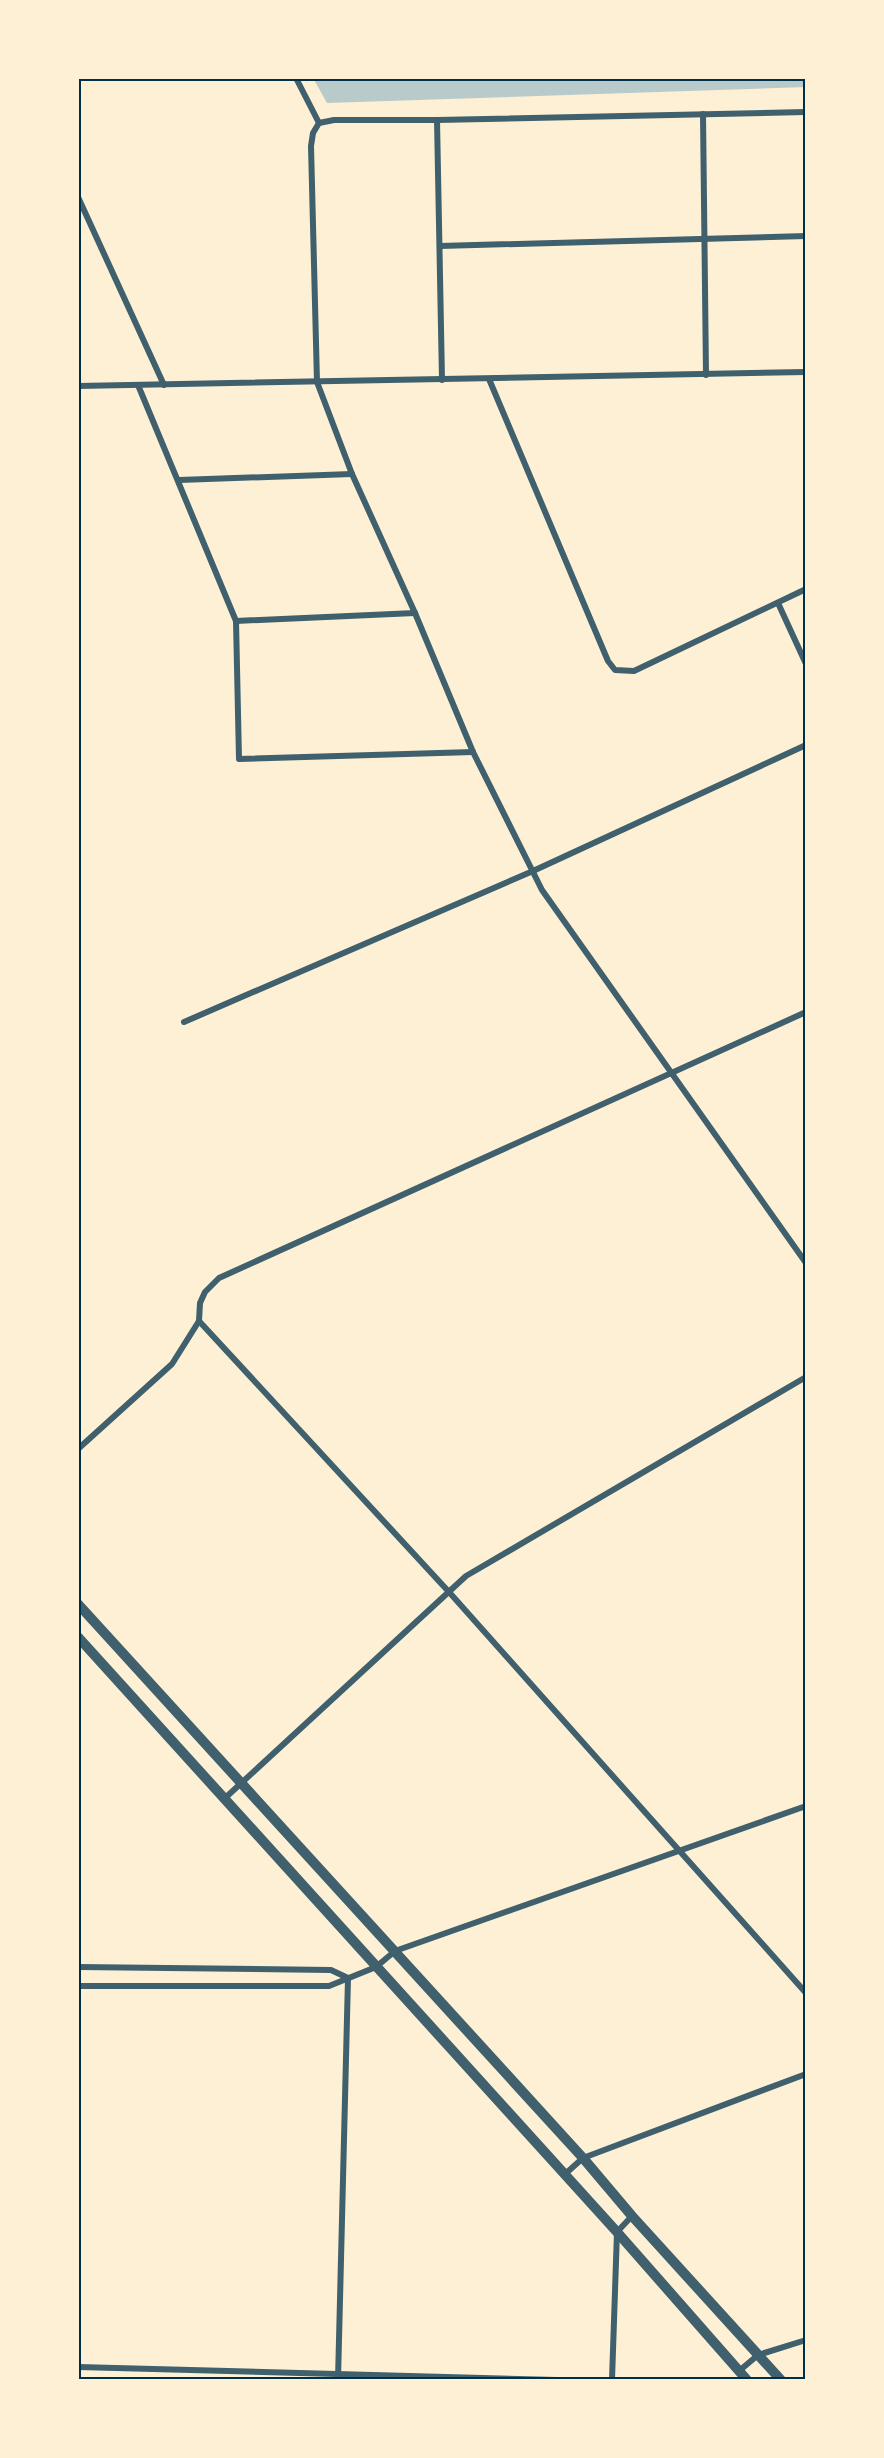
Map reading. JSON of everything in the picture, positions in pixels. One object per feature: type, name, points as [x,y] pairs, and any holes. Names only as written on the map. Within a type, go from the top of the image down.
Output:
[{"type":"street","points":[[296,78],[320,123]]},
{"type":"street","points":[[806,111],[437,120],[334,120],[320,123],[313,133],[311,146],[317,382],[352,474],[415,614],[473,752],[542,890],[806,1263]]},
{"type":"street","points":[[703,114],[706,375]]},
{"type":"street","points":[[437,120],[442,380]]},
{"type":"street","points":[[78,197],[164,385]]},
{"type":"street","points":[[440,246],[806,236]]},
{"type":"street","points":[[78,386],[806,372]]},
{"type":"street","points":[[489,379],[608,661],[615,670],[634,671],[806,590]]},
{"type":"street","points":[[138,385],[236,621],[239,759],[473,752]]},
{"type":"street","points":[[179,480],[352,474]]},
{"type":"street","points":[[778,603],[806,664]]},
{"type":"street","points":[[236,621],[415,614]]},
{"type":"street","points":[[184,1022],[532,871],[806,745]]},
{"type":"street","points":[[78,1449],[172,1364],[199,1321],[200,1303],[205,1292],[219,1278],[806,1012]]},
{"type":"street","points":[[199,1321],[449,1592],[806,1993]]},
{"type":"street","points":[[224,1799],[466,1576],[806,1377]]},
{"type":"street","points":[[78,1604],[242,1781],[782,2380]]},
{"type":"street","points":[[78,1637],[616,2232],[743,2376],[758,2355],[806,2340]]},
{"type":"street","points":[[78,1986],[329,1986],[376,1967],[395,1951],[806,1806]]},
{"type":"street","points":[[78,1966],[331,1970],[348,1978]]},
{"type":"street","points":[[338,2377],[348,1978]]},
{"type":"street","points":[[564,2175],[584,2158],[806,2074]]},
{"type":"street","points":[[612,2380],[616,2232],[632,2216]]},
{"type":"street","points":[[78,2367],[338,2377],[557,2380]]},
{"type":"shaded area","points":[[313,78],[806,78],[806,87],[327,103]]}]
